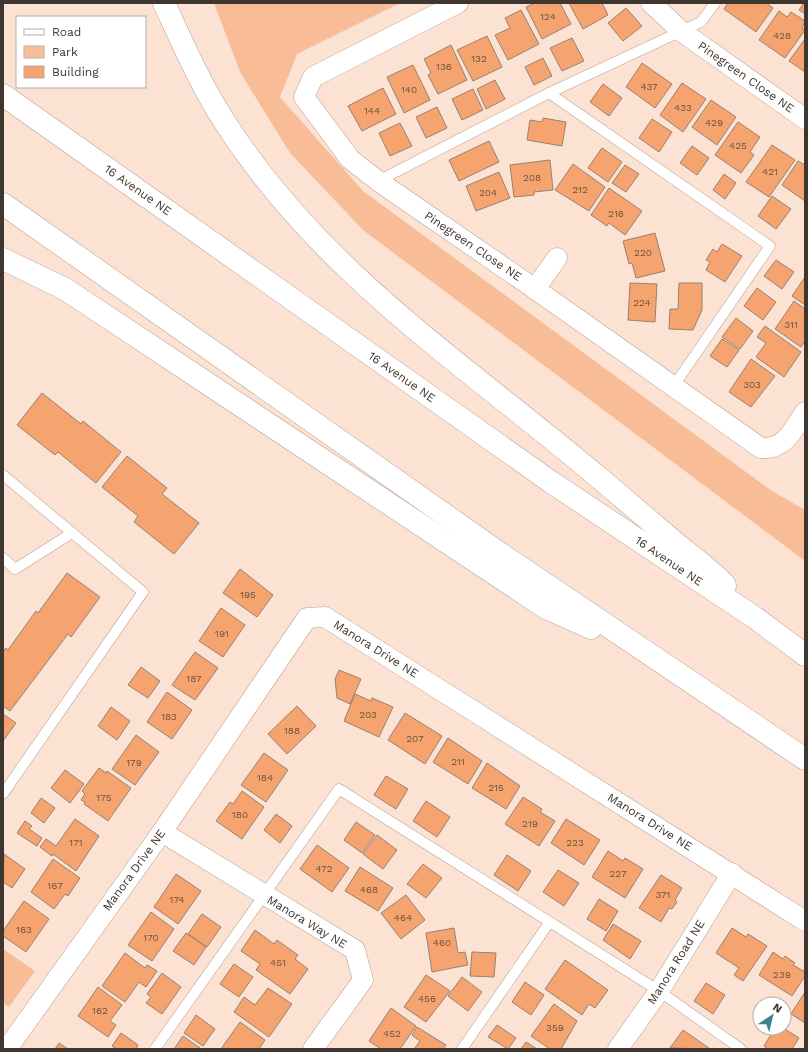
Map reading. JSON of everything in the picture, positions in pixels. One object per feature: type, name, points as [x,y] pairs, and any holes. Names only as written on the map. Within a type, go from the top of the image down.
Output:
[{"type":"highway","points":[[164,3],[194,67],[225,124],[287,207],[343,266],[376,297],[461,368],[567,452],[720,579],[754,617]]},
{"type":"highway","name":"16 Avenue NE","points":[[3,95],[551,482],[754,617],[805,655]]},
{"type":"highway","points":[[3,204],[498,552],[805,759]]},
{"type":"highway","points":[[3,259],[65,289],[546,608],[640,649]]},
{"type":"street","name":"Pinegreen Close NE","points":[[458,3],[313,77],[304,97],[350,159],[378,182],[535,289],[761,448],[771,449],[783,443],[805,412]]},
{"type":"street","name":"Pinegreen Close NE","points":[[651,3],[681,31],[805,119]]},
{"type":"street","points":[[535,289],[557,258]]},
{"type":"street","name":"Manora Drive NE","points":[[7,1049],[162,832],[307,618],[325,617],[732,873],[805,921]]},
{"type":"street","name":"Manora Way NE","points":[[162,832],[264,896],[355,950],[362,980],[313,1049]]},
{"type":"street","name":"Manora Road NE","points":[[618,1049],[659,991],[732,873]]},
{"type":"lane","points":[[378,182],[549,93],[665,37],[701,22],[715,3]]},
{"type":"lane","points":[[549,93],[770,246],[673,387]]},
{"type":"lane","points":[[3,475],[143,592],[3,794]]},
{"type":"lane","points":[[3,558],[15,569],[72,533]]},
{"type":"lane","points":[[155,1049],[338,789],[548,923],[659,991],[741,1049]]},
{"type":"lane","points":[[462,1049],[548,923]]},
{"type":"green space","points":[[214,3],[400,3],[297,54],[280,97],[363,191],[772,491],[805,510],[805,561],[363,230],[290,153],[240,72]]},
{"type":"green space","points":[[3,949],[35,971],[9,1007],[3,1003]]},
{"type":"building","points":[[535,3],[560,3],[571,24],[542,39],[526,7]]},
{"type":"building","points":[[569,3],[602,3],[608,15],[583,29]]},
{"type":"building","points":[[728,3],[766,3],[773,8],[756,32],[724,9]]},
{"type":"building","points":[[805,3],[805,14],[799,10]]},
{"type":"building","points":[[626,8],[642,26],[623,41],[608,23]]},
{"type":"building","points":[[521,10],[539,44],[508,60],[495,35],[510,28],[505,18]]},
{"type":"building","points":[[779,11],[787,17],[791,12],[805,21],[802,28],[805,30],[785,58],[759,40]]},
{"type":"building","points":[[487,36],[502,67],[473,81],[457,50]]},
{"type":"building","points":[[572,38],[584,61],[562,71],[550,48]]},
{"type":"building","points":[[805,39],[805,72],[789,61]]},
{"type":"building","points":[[451,45],[467,80],[438,94],[428,75],[431,73],[424,59]]},
{"type":"building","points":[[543,58],[552,76],[534,85],[525,67]]},
{"type":"building","points":[[642,63],[672,84],[655,108],[626,87]]},
{"type":"building","points":[[413,65],[430,100],[404,113],[387,77]]},
{"type":"building","points":[[495,80],[505,99],[486,109],[477,89]]},
{"type":"building","points":[[682,83],[706,99],[683,132],[660,115]]},
{"type":"building","points":[[603,84],[622,98],[609,116],[590,102]]},
{"type":"building","points":[[383,88],[396,114],[362,131],[348,106]]},
{"type":"building","points":[[473,89],[483,110],[462,120],[452,99]]},
{"type":"building","points":[[711,100],[736,117],[717,145],[692,127]]},
{"type":"building","points":[[437,107],[447,128],[426,138],[416,117]]},
{"type":"building","points":[[543,118],[566,122],[562,146],[527,140],[530,120],[542,122]]},
{"type":"building","points":[[652,119],[672,132],[659,152],[639,138]]},
{"type":"building","points":[[738,122],[760,137],[750,152],[754,155],[741,173],[715,155]]},
{"type":"building","points":[[400,123],[412,146],[390,156],[379,133]]},
{"type":"building","points":[[489,141],[499,162],[459,181],[449,160]]},
{"type":"building","points":[[772,145],[795,160],[769,197],[746,182]]},
{"type":"building","points":[[692,146],[709,158],[697,175],[680,163]]},
{"type":"building","points":[[602,148],[622,162],[608,182],[588,168]]},
{"type":"building","points":[[550,160],[553,190],[534,192],[534,195],[514,197],[510,165]]},
{"type":"building","points":[[798,161],[805,165],[805,201],[782,185]]},
{"type":"building","points":[[573,164],[605,187],[589,211],[555,190]]},
{"type":"building","points":[[625,165],[639,174],[626,192],[612,183]]},
{"type":"building","points":[[499,172],[510,198],[476,211],[466,186]]},
{"type":"building","points":[[724,174],[736,183],[725,199],[713,190]]},
{"type":"building","points":[[609,188],[642,211],[625,235],[609,223],[607,226],[591,215]]},
{"type":"building","points":[[772,196],[791,209],[776,229],[758,216]]},
{"type":"building","points":[[655,233],[665,271],[636,278],[632,263],[629,264],[623,241]]},
{"type":"building","points":[[722,244],[742,256],[725,282],[706,270],[710,262],[706,260],[713,249],[717,252]]},
{"type":"building","points":[[776,260],[794,272],[782,289],[764,276]]},
{"type":"building","points":[[805,277],[805,305],[792,296]]},
{"type":"building","points":[[630,283],[657,284],[655,322],[628,320]]},
{"type":"building","points":[[679,283],[702,283],[702,310],[693,330],[669,329],[670,309],[678,309]]},
{"type":"building","points":[[757,288],[776,302],[763,320],[744,306]]},
{"type":"building","points":[[794,301],[805,309],[805,341],[801,347],[775,329]]},
{"type":"building","points":[[736,318],[753,331],[740,349],[722,337]]},
{"type":"building","points":[[765,326],[801,352],[784,377],[756,357],[766,343],[757,337]]},
{"type":"building","points":[[722,339],[739,350],[727,367],[710,356]]},
{"type":"building","points":[[751,359],[775,376],[751,407],[729,392]]},
{"type":"building","points":[[42,393],[81,424],[83,421],[121,452],[96,483],[58,452],[55,455],[17,425]]},
{"type":"building","points":[[127,456],[167,488],[162,494],[199,523],[174,554],[134,522],[138,516],[102,487]]},
{"type":"building","points":[[240,569],[273,595],[257,617],[223,593]]},
{"type":"building","points":[[67,573],[100,597],[71,637],[68,634],[10,711],[3,706],[3,652],[6,648],[8,650],[36,611],[38,613]]},
{"type":"building","points":[[221,608],[245,625],[223,657],[199,641]]},
{"type":"building","points":[[195,652],[218,668],[195,700],[172,685]]},
{"type":"building","points":[[141,667],[160,681],[148,698],[128,685]]},
{"type":"building","points":[[339,670],[361,679],[350,704],[337,698],[335,679]]},
{"type":"building","points":[[167,692],[192,710],[172,739],[147,722]]},
{"type":"building","points":[[355,694],[371,701],[372,698],[393,707],[379,737],[344,721]]},
{"type":"building","points":[[297,706],[316,726],[287,754],[268,734]]},
{"type":"building","points":[[111,707],[130,721],[117,740],[98,726]]},
{"type":"building","points":[[405,713],[442,736],[425,764],[388,740]]},
{"type":"building","points":[[3,714],[16,723],[3,741]]},
{"type":"building","points":[[136,735],[159,752],[135,785],[112,769]]},
{"type":"building","points":[[448,738],[482,761],[468,784],[433,762]]},
{"type":"building","points":[[264,753],[288,770],[266,802],[241,785]]},
{"type":"building","points":[[487,763],[520,786],[506,809],[472,788]]},
{"type":"building","points":[[99,768],[106,773],[107,771],[131,788],[108,821],[84,804],[85,802],[81,800],[85,794],[82,791]]},
{"type":"building","points":[[65,770],[84,784],[70,803],[51,788]]},
{"type":"building","points":[[386,776],[408,789],[396,809],[374,795]]},
{"type":"building","points":[[242,791],[264,807],[242,839],[216,821],[230,802],[233,804]]},
{"type":"building","points":[[523,797],[542,809],[540,812],[555,821],[539,846],[505,824]]},
{"type":"building","points":[[41,798],[55,808],[44,823],[31,813]]},
{"type":"building","points":[[426,801],[450,817],[437,837],[413,821]]},
{"type":"building","points":[[276,814],[292,826],[280,843],[264,830]]},
{"type":"building","points":[[75,819],[99,836],[76,871],[53,854],[52,856],[40,847],[46,839],[56,846]]},
{"type":"building","points":[[566,819],[600,840],[584,865],[551,843]]},
{"type":"building","points":[[25,821],[32,826],[29,829],[42,838],[37,846],[17,833]]},
{"type":"building","points":[[356,822],[375,835],[362,853],[344,840]]},
{"type":"building","points":[[377,835],[397,850],[383,869],[363,854]]},
{"type":"building","points":[[317,845],[349,868],[332,892],[300,869]]},
{"type":"building","points":[[608,851],[623,861],[625,858],[643,869],[625,898],[592,877]]},
{"type":"building","points":[[4,854],[25,869],[12,888],[3,882]]},
{"type":"building","points":[[507,855],[531,871],[518,891],[494,875]]},
{"type":"building","points":[[53,859],[80,878],[68,896],[65,894],[54,909],[31,892]]},
{"type":"building","points":[[423,864],[442,878],[426,898],[407,884]]},
{"type":"building","points":[[360,867],[393,888],[378,911],[345,891]]},
{"type":"building","points":[[558,870],[579,883],[564,906],[543,892]]},
{"type":"building","points":[[176,874],[201,891],[178,924],[154,907]]},
{"type":"building","points":[[661,875],[682,888],[675,900],[677,902],[672,909],[669,908],[661,922],[639,908]]},
{"type":"building","points":[[406,895],[425,920],[401,939],[381,913]]},
{"type":"building","points":[[599,899],[618,911],[606,931],[587,919]]},
{"type":"building","points":[[24,901],[49,919],[26,952],[3,936],[3,931]]},
{"type":"building","points":[[151,912],[174,929],[152,961],[128,945]]},
{"type":"building","points":[[202,914],[221,927],[207,947],[188,934]]},
{"type":"building","points":[[613,924],[641,941],[630,959],[603,940]]},
{"type":"building","points":[[454,928],[458,953],[465,952],[468,965],[432,972],[426,933]]},
{"type":"building","points":[[732,928],[746,937],[748,934],[767,946],[743,981],[734,975],[739,968],[716,953]]},
{"type":"building","points":[[255,930],[274,944],[277,940],[298,955],[295,959],[308,969],[290,994],[256,970],[260,964],[241,951]]},
{"type":"building","points":[[186,933],[206,947],[194,965],[173,951]]},
{"type":"building","points":[[472,952],[496,953],[494,977],[470,976]]},
{"type":"building","points":[[773,952],[783,959],[785,956],[795,963],[793,965],[805,972],[805,976],[792,996],[759,975]]},
{"type":"building","points":[[125,953],[145,968],[147,965],[157,971],[146,987],[139,982],[125,1002],[102,986]]},
{"type":"building","points":[[565,960],[608,990],[595,1008],[589,1004],[582,1015],[545,989]]},
{"type":"building","points":[[234,964],[253,977],[239,997],[220,984]]},
{"type":"building","points":[[162,973],[181,987],[162,1014],[146,1003],[151,997],[147,994]]},
{"type":"building","points":[[426,975],[450,991],[426,1022],[404,1007]]},
{"type":"building","points":[[462,977],[482,992],[468,1011],[448,996]]},
{"type":"building","points":[[525,982],[544,995],[531,1015],[512,1002]]},
{"type":"building","points":[[706,983],[725,995],[713,1014],[694,1001]]},
{"type":"building","points":[[98,987],[122,1005],[110,1021],[116,1025],[108,1037],[78,1016]]},
{"type":"building","points":[[268,988],[292,1004],[269,1037],[234,1012],[244,997],[255,1005]]},
{"type":"building","points":[[805,992],[805,1023],[792,1015]]},
{"type":"building","points":[[554,1004],[577,1021],[561,1049],[550,1049],[531,1036]]},
{"type":"building","points":[[391,1008],[416,1026],[400,1049],[381,1049],[369,1041]]},
{"type":"building","points":[[196,1015],[215,1029],[203,1046],[184,1033]]},
{"type":"building","points":[[240,1022],[265,1040],[259,1049],[221,1049]]},
{"type":"building","points":[[497,1025],[516,1038],[508,1049],[488,1037]]},
{"type":"building","points":[[417,1027],[446,1045],[443,1049],[414,1049],[420,1041],[412,1035]]},
{"type":"building","points":[[683,1030],[709,1048],[670,1048]]},
{"type":"building","points":[[121,1033],[138,1045],[136,1049],[117,1049],[112,1046]]},
{"type":"building","points":[[792,1034],[799,1038],[792,1049],[768,1049],[764,1046],[770,1036],[792,1036]]},
{"type":"building","points":[[183,1036],[200,1048],[200,1049],[174,1049]]},
{"type":"building","points":[[526,1042],[537,1049],[521,1049]]},
{"type":"building","points":[[59,1043],[68,1049],[55,1049]]}]
